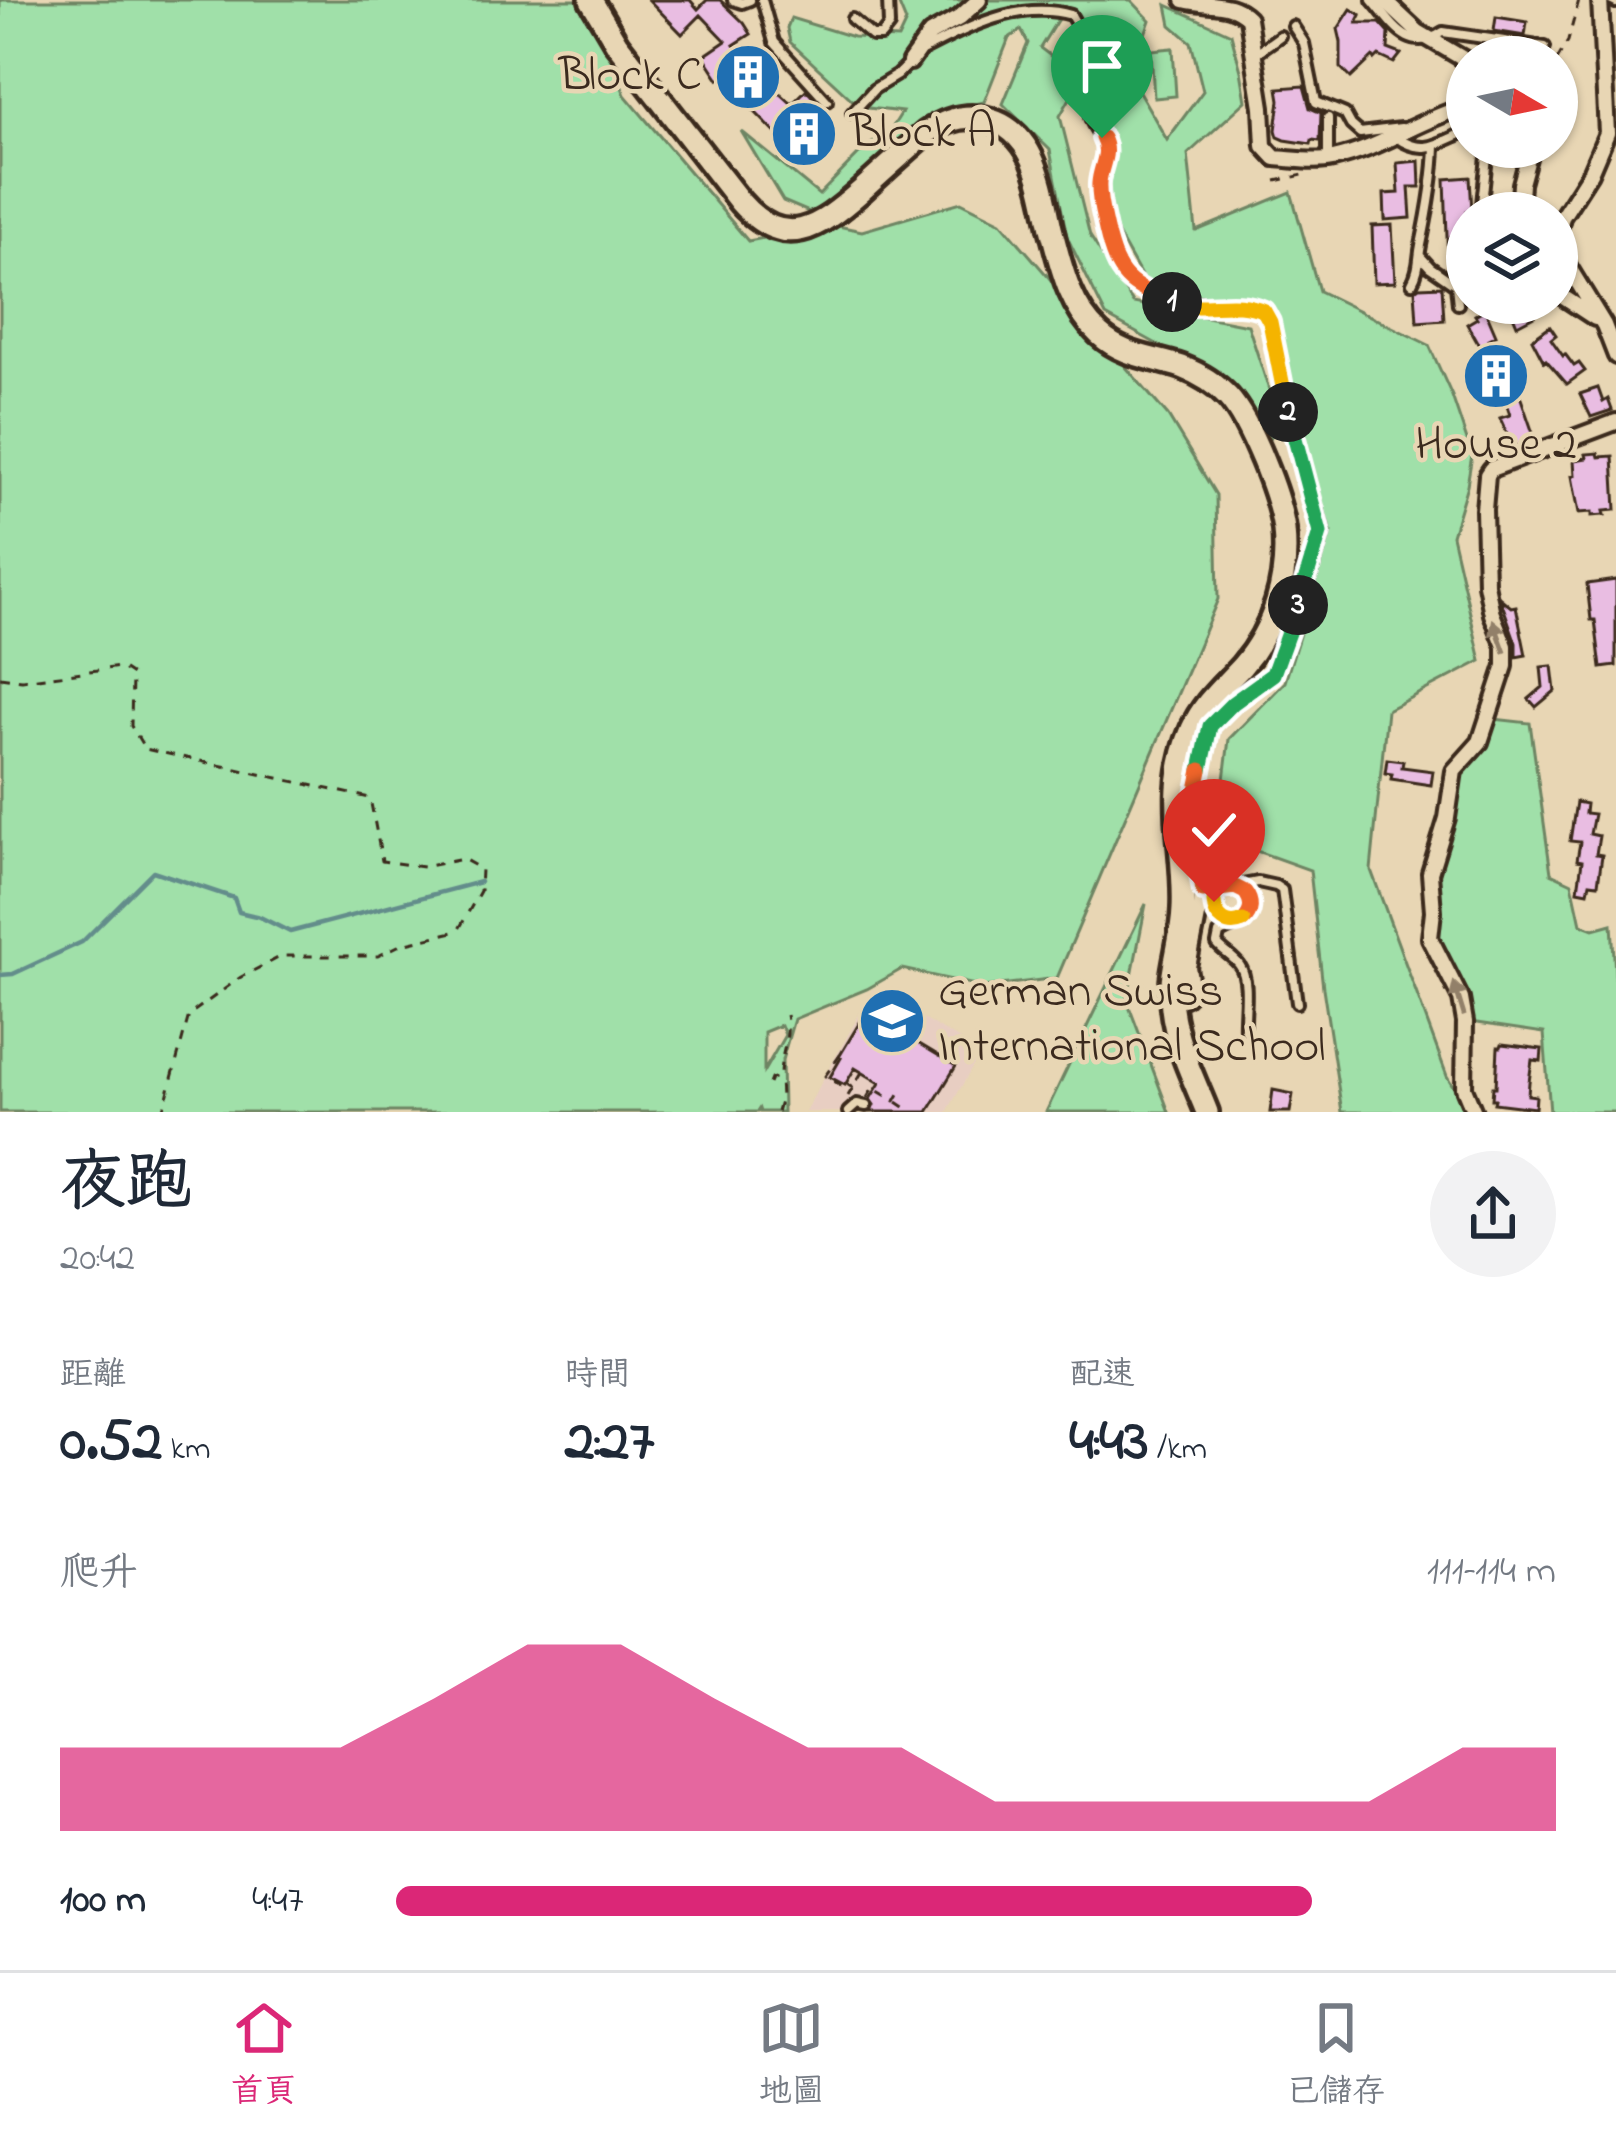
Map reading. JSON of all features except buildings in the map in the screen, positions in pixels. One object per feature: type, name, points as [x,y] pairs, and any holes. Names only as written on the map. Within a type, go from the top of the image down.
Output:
[{"type":"main road","points":[[591,0],[617,44],[740,202],[775,229],[799,231],[823,223],[947,120],[986,117],[1009,128],[1032,159],[1066,283],[1092,327],[1125,352],[1176,365],[1209,380],[1238,410],[1280,507],[1283,573],[1264,634],[1244,664],[1207,702],[1184,749],[1178,779],[1176,810],[1184,882],[1172,1001],[1182,1048],[1207,1112]]},
{"type":"street","points":[[910,62],[930,34],[979,0]]},
{"type":"street","points":[[1184,0],[1228,2],[1240,7],[1250,22],[1264,146],[1275,158],[1328,161],[1446,114]]},
{"type":"street","points":[[1384,0],[1409,25],[1446,49]]},
{"type":"street","points":[[1600,0],[1607,133],[1590,173],[1562,217],[1557,238],[1566,265],[1604,325],[1616,356]]},
{"type":"street","points":[[1578,306],[1604,325]]},
{"type":"street","points":[[1474,1112],[1464,1088],[1461,1000],[1430,938],[1430,873],[1448,818],[1454,771],[1480,742],[1505,666],[1505,646],[1489,601],[1484,515],[1487,473],[1616,422]]},
{"type":"street","points":[[1172,1001],[1192,991],[1188,967],[1203,891]]},
{"type":"lane","points":[[733,0],[750,0]]},
{"type":"lane","points":[[762,0],[775,42],[827,101]]},
{"type":"lane","points":[[852,19],[872,36],[880,36],[890,26],[887,0]]},
{"type":"lane","points":[[1372,0],[1407,38],[1431,40],[1443,32],[1470,36]]},
{"type":"lane","points":[[851,113],[874,88],[926,50],[986,19],[1044,10],[1071,15],[1119,81],[1116,91],[1093,103],[1090,111],[1106,146],[1099,196],[1118,268],[1139,290],[1183,306],[1256,307],[1270,322],[1294,439],[1320,533],[1273,674],[1210,726],[1191,820],[1203,891],[1235,887],[1245,892],[1251,905],[1249,915],[1219,934],[1217,944],[1244,974],[1245,1030]]},
{"type":"lane","points":[[1293,26],[1304,43],[1316,102],[1345,114],[1360,133],[1416,126]]},
{"type":"lane","points":[[1254,53],[1280,36]]},
{"type":"lane","points":[[1328,118],[1328,161]]},
{"type":"lane","points":[[1395,136],[1412,148],[1446,141]]},
{"type":"lane","points":[[1412,283],[1420,269],[1436,146]]},
{"type":"lane","points":[[1419,255],[1446,278]]},
{"type":"lane","points":[[1232,924],[1218,916],[1214,907],[1226,888],[1268,883],[1282,890],[1297,1003]]},
{"type":"lane","points":[[848,1112],[857,1103],[865,1104]]},
{"type":"path","points":[[1569,36],[1579,0]]},
{"type":"path","points":[[0,677],[22,680],[120,667],[132,675],[131,726],[145,749],[370,798],[382,861],[423,867],[463,859],[482,869],[480,891],[458,932],[402,944],[378,956],[282,956],[241,977],[189,1015],[163,1112]]},
{"type":"path","points":[[777,1112],[780,1062],[790,1032],[786,1015]]},
{"type":"path","points":[[840,1055],[825,1076],[846,1089],[848,1085],[853,1088]]},
{"type":"path","points":[[846,1100],[862,1072]]},
{"type":"path","points":[[769,1084],[780,1076]]},
{"type":"path","points":[[865,1104],[877,1081]]},
{"type":"path","points":[[873,1088],[912,1112]]},
{"type":"path","points":[[895,1101],[899,1094]]},
{"type":"shaded area","name":"German Swiss International School","points":[[873,990],[981,1052],[947,1112],[805,1112]]},
{"type":"green space","points":[[0,0],[589,0],[625,95],[748,241],[833,225],[862,231],[961,202],[1001,222],[1168,416],[1216,495],[1218,599],[1057,978],[984,987],[902,969],[794,1019],[782,1060],[783,1112],[0,1112]],"holes":[[[781,1025],[785,1035],[764,1071],[764,1032]]]},
{"type":"green space","points":[[897,0],[1131,0],[1150,20],[1130,76],[1167,140],[1203,91],[1191,42],[1171,25],[1167,5],[1231,34],[1246,101],[1188,154],[1196,231],[1291,192],[1319,291],[1429,345],[1472,455],[1452,535],[1481,661],[1387,710],[1371,870],[1447,1076],[1469,1112],[1342,1112],[1310,870],[1217,837],[1229,739],[1285,682],[1331,532],[1261,311],[1144,281],[1111,222],[1104,66],[1061,14],[1040,48],[1081,79],[1060,116],[1090,236],[1133,303],[1248,325],[1281,427],[1266,442],[1241,397],[1209,366],[1106,316],[1067,237],[1050,150],[1003,104],[1028,43],[1021,30],[1009,38],[984,102],[942,112],[816,215],[783,201],[741,131],[819,195],[892,128],[902,112],[860,107],[790,42],[791,18],[853,37],[898,39],[906,22]]},
{"type":"green space","points":[[1173,48],[1176,96],[1154,98],[1151,50]]},
{"type":"green space","points":[[1494,719],[1530,723],[1551,873],[1572,883],[1581,924],[1594,929],[1612,924],[1616,1112],[1550,1112],[1544,1033],[1470,1022],[1435,938],[1435,882],[1459,772]]},
{"type":"green space","points":[[1146,904],[1127,1001],[1169,1112],[1046,1112]]},
{"type":"waterway","points":[[0,975],[13,974],[82,942],[153,871],[234,898],[239,912],[290,932],[480,882]]},
{"type":"place","name":"Block C","points":[[748,77]]},
{"type":"place","name":"Block A","points":[[804,134]]},
{"type":"place","name":"House 2","points":[[1496,376]]},
{"type":"place","name":"German Swiss International School","points":[[892,1021]]},
{"type":"route","points":[[1102,138],[1106,153],[1100,200],[1112,255],[1128,281],[1186,308],[1252,306],[1268,316],[1298,457],[1320,533],[1273,674],[1210,726],[1191,820],[1203,891],[1240,889],[1248,896],[1249,915],[1242,922],[1227,923],[1218,916],[1214,902]]}]
